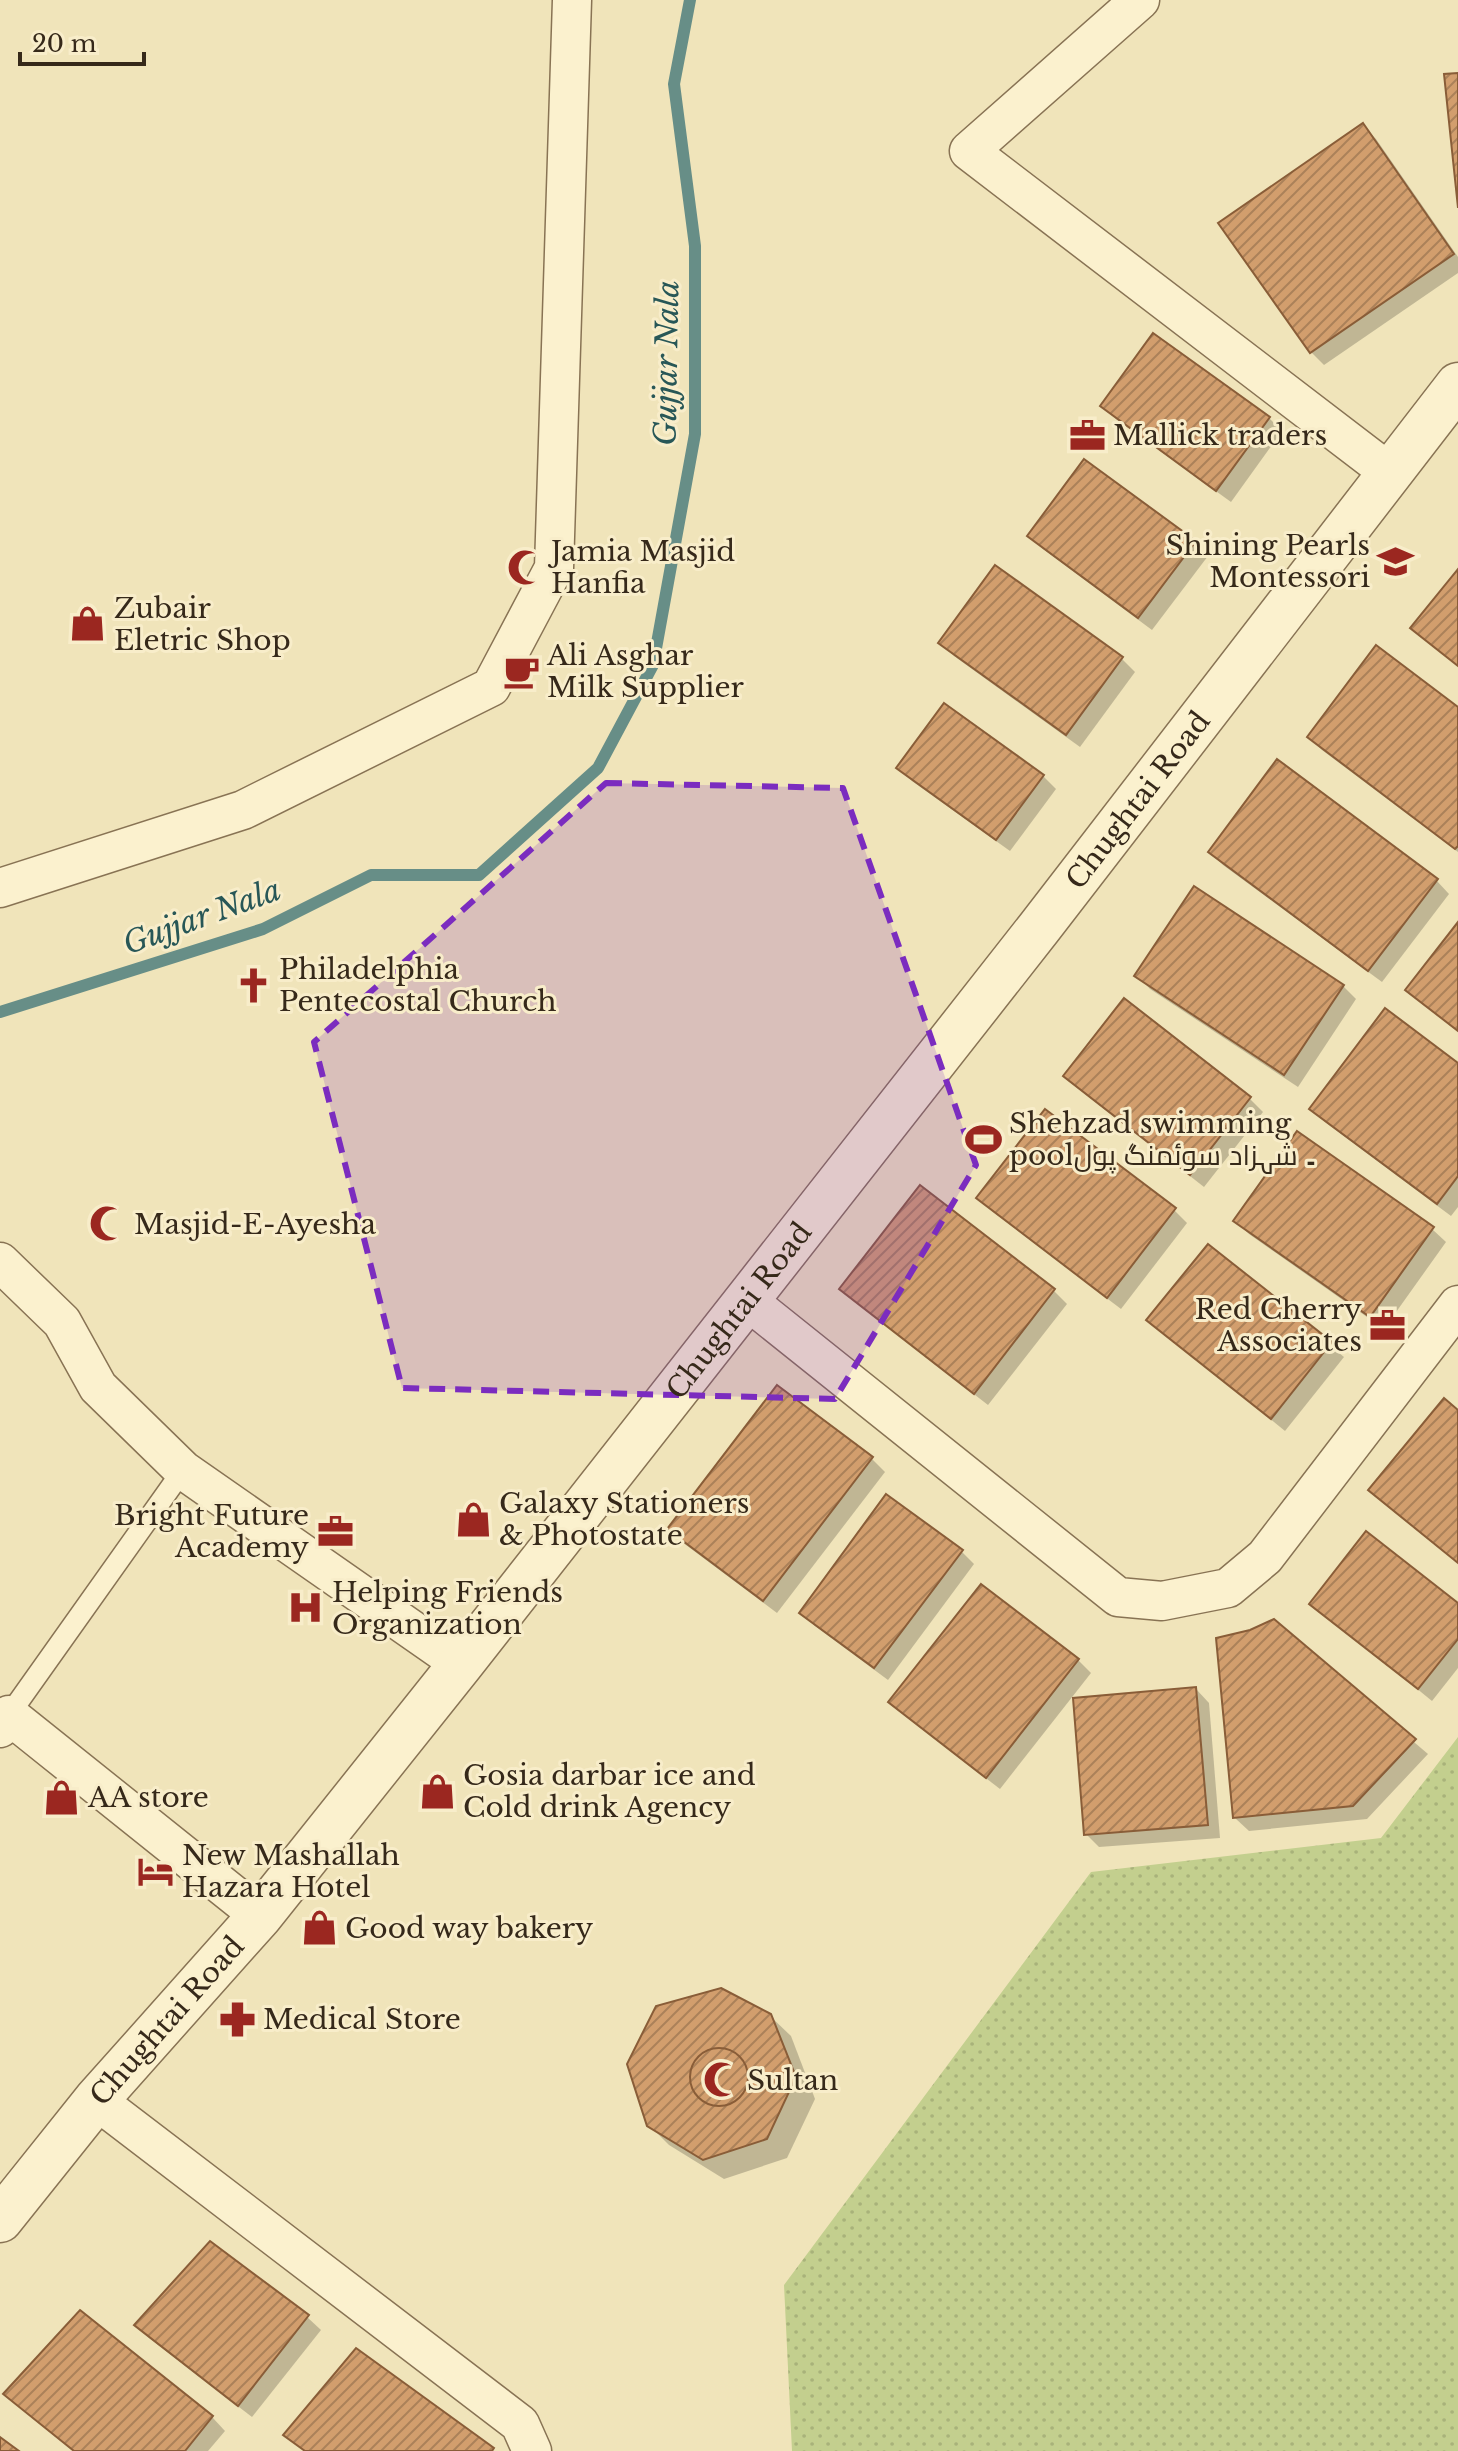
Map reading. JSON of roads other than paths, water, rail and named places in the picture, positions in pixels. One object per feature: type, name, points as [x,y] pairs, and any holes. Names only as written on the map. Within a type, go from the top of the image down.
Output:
[{"type":"street","points":[[0,888],[243,810],[491,687],[554,568],[572,0]]},
{"type":"street","points":[[1140,0],[969,151],[1390,473]]},
{"type":"street","name":"Chughtai Road","points":[[0,2220],[96,2100],[260,1916],[461,1664],[748,1301],[1458,385]]},
{"type":"street","points":[[0,1262],[62,1322],[98,1387],[183,1470],[461,1664]]},
{"type":"street","points":[[748,1301],[1118,1597],[1162,1601],[1228,1588],[1265,1557],[1458,1305]]},
{"type":"street","points":[[5,1722],[260,1916]]},
{"type":"street","points":[[96,2100],[520,2424],[532,2451]]},
{"type":"lane","points":[[5,1722],[183,1470]]},
{"type":"waterway","name":"Gujjar Nala","points":[[0,1012],[263,929],[371,875],[479,875],[598,768],[653,665],[695,434],[695,246],[674,84],[690,0]]},
{"type":"place","name":"Mallick traders","points":[[1087,435]]},
{"type":"place","name":"Shining Pearls Montessori","points":[[1396,561]]},
{"type":"place","name":"Jamia Masjid Hanfia","points":[[525,567]]},
{"type":"place","name":"Zubair Eletric Shop","points":[[88,624]]},
{"type":"place","name":"Ali Asghar Milk Supplier","points":[[521,671]]},
{"type":"place","name":"Philadelphia Pentecostal Church","points":[[253,985]]},
{"type":"place","name":"Shehzad swimming pool۔ شہزاد سوئمنگ پول","points":[[983,1139]]},
{"type":"place","name":"Masjid-E-Ayesha","points":[[108,1224]]},
{"type":"place","name":"Red Cherry Associates","points":[[1388,1325]]},
{"type":"place","name":"Galaxy Stationers & Photostate","points":[[473,1519]]},
{"type":"place","name":"Bright Future Academy","points":[[335,1531]]},
{"type":"place","name":"Helping Friends Organization","points":[[306,1608]]},
{"type":"place","name":"Gosia darbar ice and Cold drink Agency","points":[[437,1791]]},
{"type":"place","name":"AA store","points":[[62,1797]]},
{"type":"place","name":"New Mashallah Hazara Hotel","points":[[156,1871]]},
{"type":"place","name":"Good way bakery","points":[[319,1928]]},
{"type":"place","name":"Medical Store","points":[[237,2019]]},
{"type":"place","name":"Sultan","points":[[721,2080]]}]
